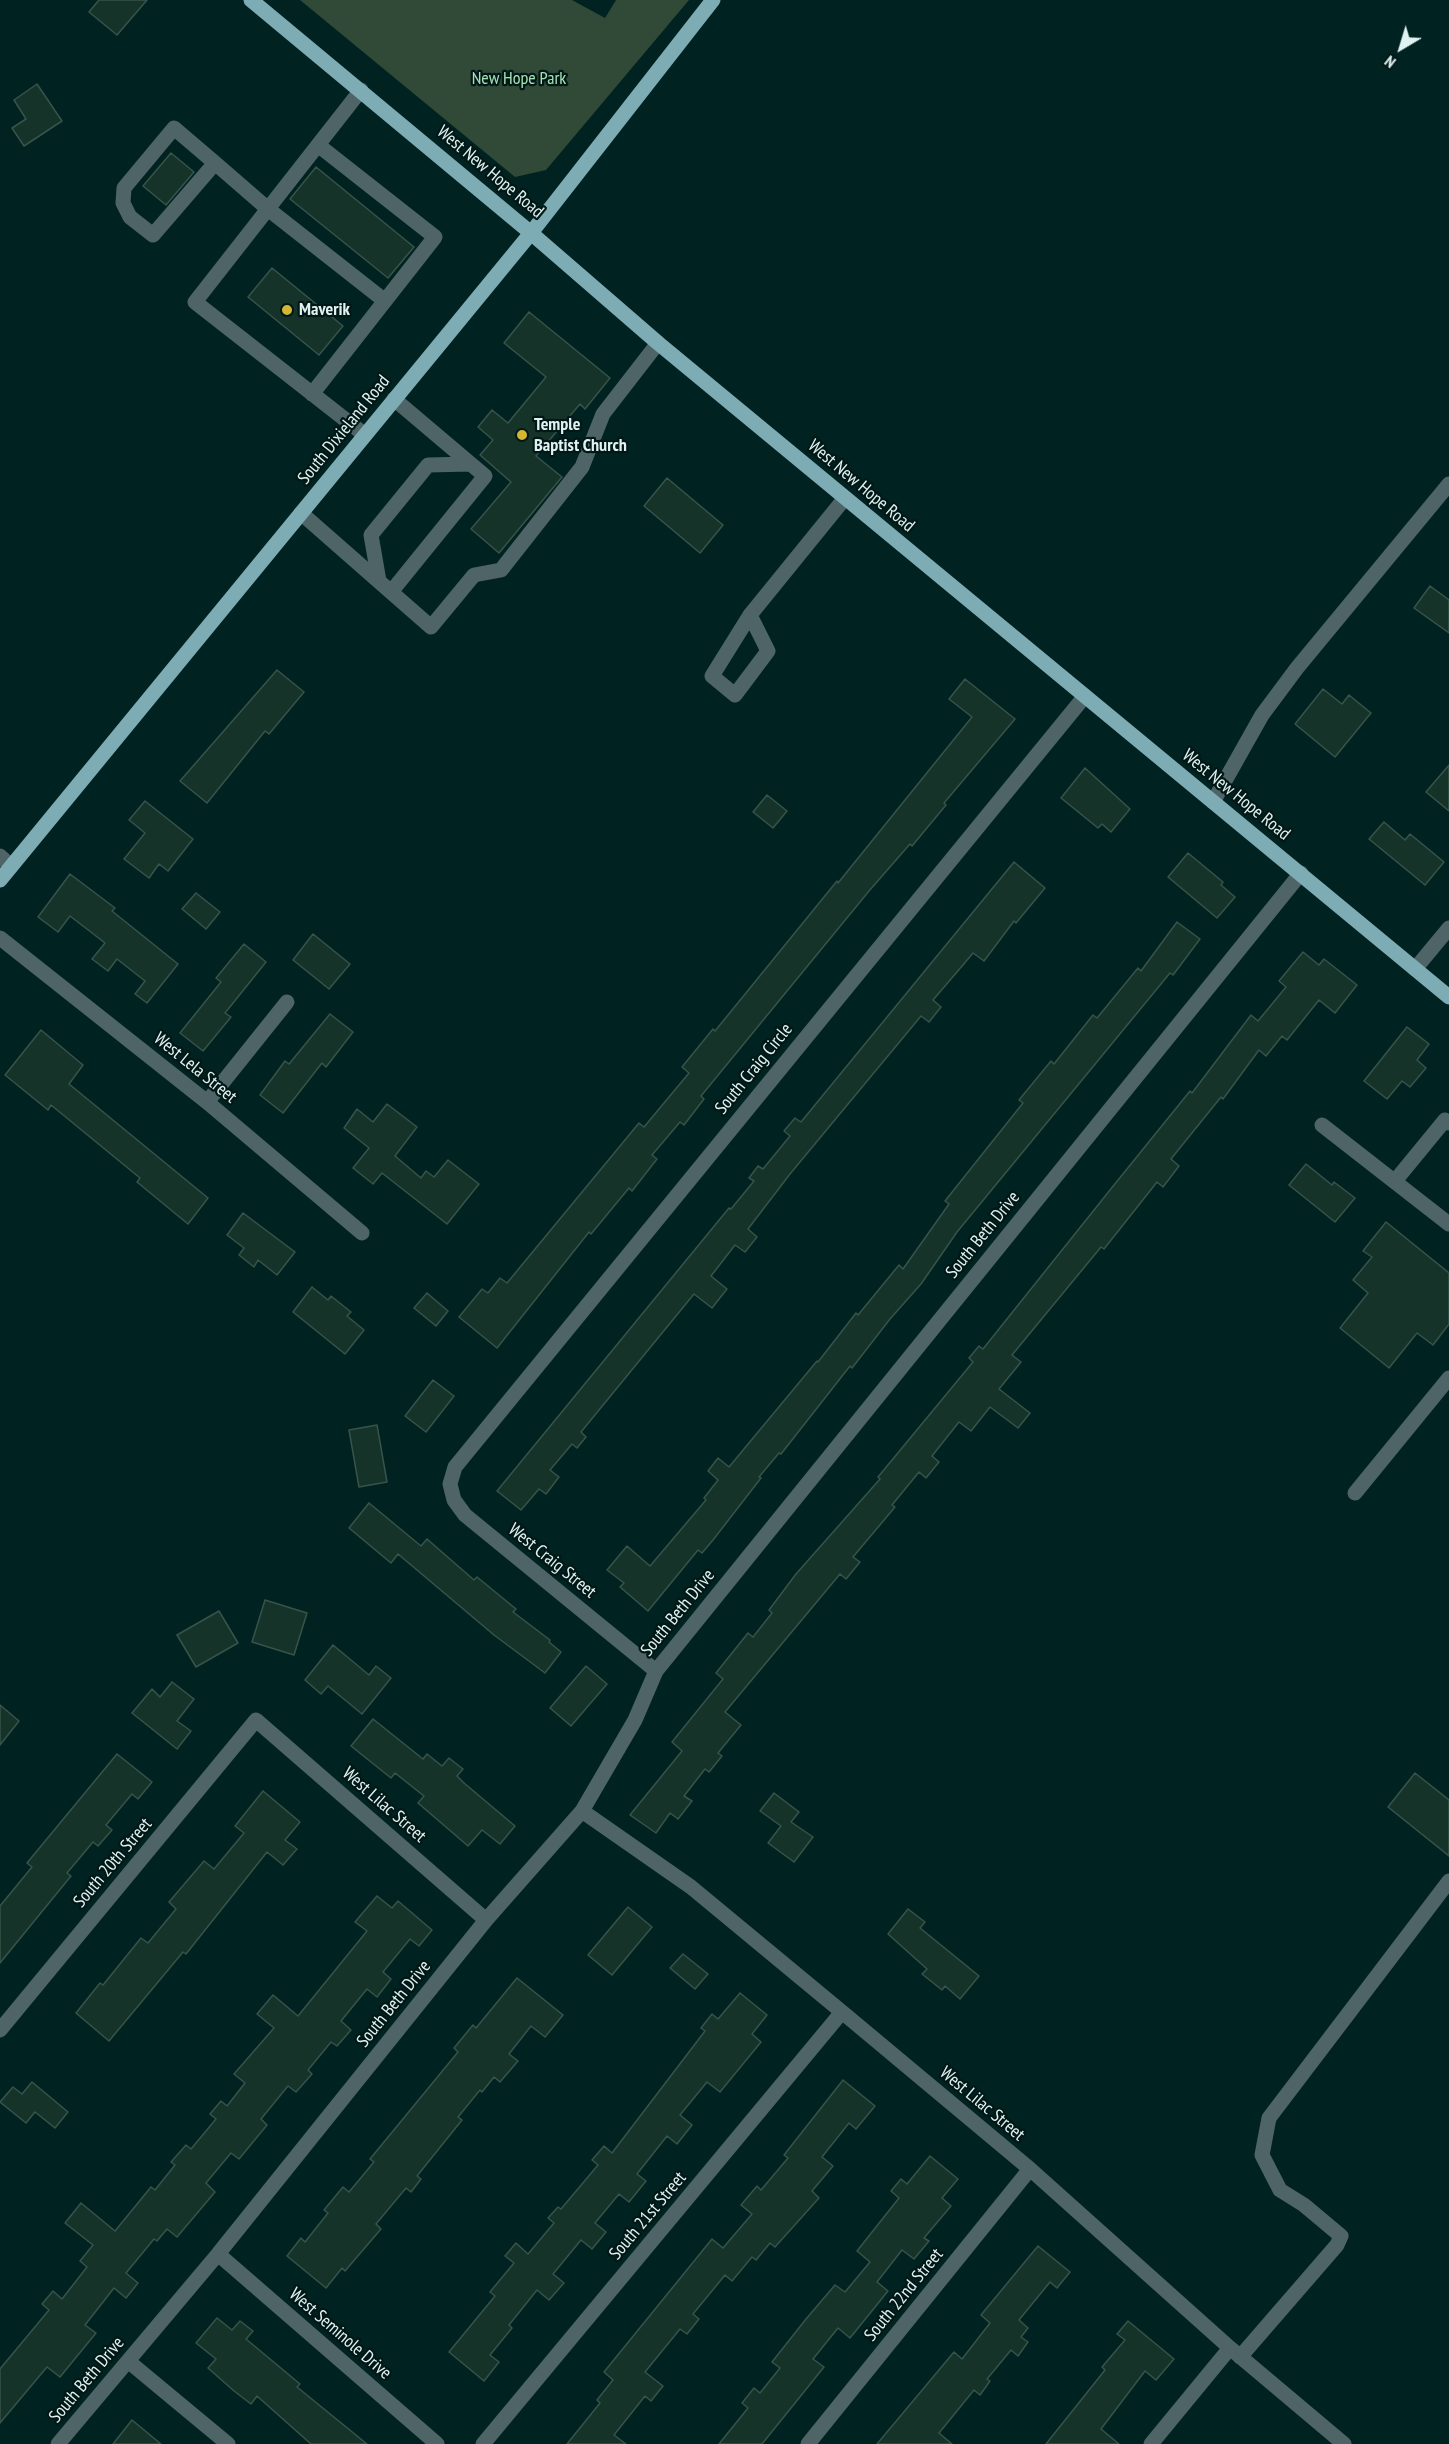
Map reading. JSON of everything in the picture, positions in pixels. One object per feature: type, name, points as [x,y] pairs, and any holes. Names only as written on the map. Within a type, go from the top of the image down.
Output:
[{"type":"main road","name":"West New Hope Road","points":[[251,0],[531,232],[658,343],[844,498],[1449,997]]},
{"type":"main road","name":"South Dixieland Road","points":[[0,880],[6,861],[301,513],[531,232],[713,0]]},
{"type":"street","points":[[361,90],[195,302],[365,435]]},
{"type":"street","points":[[214,163],[153,235],[130,218],[123,203],[124,188],[174,128],[268,209],[385,301]]},
{"type":"street","points":[[312,394],[435,237],[318,146]]},
{"type":"street","points":[[301,513],[431,627],[474,574],[501,570],[582,466],[603,414],[658,343]]},
{"type":"street","points":[[391,592],[485,476],[394,399]]},
{"type":"street","points":[[379,581],[370,535],[428,465],[471,464]]},
{"type":"street","points":[[1214,802],[1262,715],[1297,668],[1449,483]]},
{"type":"street","points":[[750,615],[768,651],[735,695],[712,676],[750,615],[844,498]]},
{"type":"street","name":"South Craig Circle","points":[[454,1467],[1084,696]]},
{"type":"street","name":"South Beth Drive","points":[[58,2444],[218,2254],[486,1920],[582,1811],[635,1720],[656,1671],[1300,873]]},
{"type":"street","points":[[1414,969],[1449,928]]},
{"type":"street","name":"West Lela Street","points":[[0,938],[207,1102],[362,1233]]},
{"type":"street","points":[[207,1102],[287,1002]]},
{"type":"street","points":[[1395,1181],[1445,1120],[1449,1123]]},
{"type":"street","points":[[1322,1125],[1449,1224]]},
{"type":"street","points":[[1355,1493],[1449,1378]]},
{"type":"street","name":"West Craig Street","points":[[454,1467],[450,1484],[454,1500],[465,1515],[656,1671]]},
{"type":"street","name":"West Lilac Street","points":[[256,1720],[486,1920]]},
{"type":"street","name":"South 20th Street","points":[[0,2030],[256,1720]]},
{"type":"street","name":"West Lilac Street","points":[[582,1811],[691,1887],[842,2012],[1030,2169],[1235,2352],[1344,2444]]},
{"type":"street","points":[[1151,2444],[1337,2245],[1341,2236],[1280,2190],[1262,2155],[1269,2118],[1449,1881]]},
{"type":"street","name":"South 21st Street","points":[[483,2444],[842,2012]]},
{"type":"street","name":"South 22nd Street","points":[[808,2444],[1030,2169]]},
{"type":"street","name":"West Seminole Drive","points":[[218,2254],[437,2444]]},
{"type":"street","points":[[128,2361],[228,2444]]},
{"type":"green space","name":"New Hope Park","points":[[300,0],[572,0],[605,18],[616,0],[689,0],[546,170],[515,177]]},
{"type":"building","points":[[99,0],[147,0],[117,35],[89,12]]},
{"type":"building","points":[[37,84],[62,121],[24,146],[12,128],[26,119],[14,100]]},
{"type":"building","points":[[171,153],[194,172],[166,205],[143,186]]},
{"type":"building","points":[[316,167],[414,247],[388,278],[290,199]]},
{"type":"building","points":[[272,268],[343,326],[319,355],[248,297]]},
{"type":"building","points":[[529,312],[610,378],[585,409],[580,404],[536,456],[562,477],[499,553],[471,529],[511,482],[480,455],[493,440],[478,427],[492,410],[508,423],[546,377],[504,343]]},
{"type":"building","points":[[667,478],[723,525],[700,553],[644,506]]},
{"type":"building","points":[[1430,586],[1449,600],[1449,633],[1414,608]]},
{"type":"building","points":[[277,670],[304,692],[269,734],[265,731],[207,803],[180,781]]},
{"type":"building","points":[[965,679],[1015,719],[944,803],[946,805],[912,846],[910,844],[869,891],[701,1096],[704,1099],[684,1125],[680,1122],[652,1155],[657,1159],[632,1191],[629,1188],[591,1234],[589,1232],[497,1348],[459,1317],[482,1289],[488,1293],[500,1278],[507,1283],[639,1123],[644,1127],[689,1073],[682,1067],[713,1029],[715,1031],[837,881],[838,883],[972,717],[949,699]]},
{"type":"building","points":[[1323,689],[1342,704],[1349,695],[1371,713],[1335,757],[1295,724]]},
{"type":"building","points":[[1449,765],[1449,811],[1426,792]]},
{"type":"building","points":[[1085,768],[1130,809],[1111,832],[1102,824],[1098,828],[1061,798]]},
{"type":"building","points":[[767,795],[787,811],[773,828],[753,812]]},
{"type":"building","points":[[145,801],[193,839],[168,871],[159,864],[149,878],[124,859],[145,833],[129,820]]},
{"type":"building","points":[[1384,822],[1405,840],[1410,834],[1444,862],[1425,885],[1369,839]]},
{"type":"building","points":[[1188,853],[1223,882],[1221,885],[1235,897],[1217,918],[1168,877]]},
{"type":"building","points":[[1014,862],[1045,888],[1016,923],[1014,921],[984,961],[973,953],[933,1000],[941,1007],[929,1022],[921,1016],[790,1174],[748,1229],[757,1237],[745,1252],[735,1245],[711,1276],[727,1289],[712,1308],[694,1294],[581,1432],[586,1437],[577,1448],[572,1444],[550,1470],[559,1477],[546,1494],[539,1489],[521,1510],[497,1491],[729,1208],[731,1209],[754,1181],[749,1178],[758,1166],[763,1169],[790,1136],[784,1131],[795,1118],[801,1122]]},
{"type":"building","points":[[70,874],[115,908],[112,911],[178,964],[147,1003],[135,994],[145,981],[117,959],[108,971],[92,959],[105,943],[70,916],[58,932],[38,917]]},
{"type":"building","points":[[196,893],[220,912],[206,929],[182,909]]},
{"type":"building","points":[[1177,922],[1200,939],[1173,975],[1170,973],[957,1232],[921,1284],[852,1368],[850,1366],[781,1454],[779,1453],[759,1477],[761,1478],[713,1540],[702,1553],[698,1550],[648,1611],[620,1587],[624,1583],[607,1570],[627,1546],[650,1566],[706,1500],[704,1498],[718,1480],[708,1471],[718,1458],[729,1467],[818,1362],[856,1313],[858,1315],[899,1265],[903,1269],[949,1204],[945,1201],[1023,1103],[1019,1100],[1051,1061],[1054,1064],[1093,1015],[1097,1018],[1138,968],[1141,971]]},
{"type":"building","points":[[313,934],[350,964],[329,989],[293,960]]},
{"type":"building","points":[[244,944],[266,962],[225,1013],[231,1017],[203,1051],[180,1033],[221,982],[216,978]]},
{"type":"building","points":[[1303,952],[1319,965],[1324,959],[1357,985],[1335,1013],[1319,1000],[1287,1040],[1282,1036],[1266,1056],[1259,1050],[1223,1099],[1221,1097],[1171,1159],[1179,1166],[1163,1187],[1157,1182],[1104,1249],[1101,1247],[1012,1355],[1021,1362],[999,1389],[1030,1413],[1018,1428],[990,1407],[971,1431],[959,1422],[932,1456],[939,1462],[926,1478],[919,1472],[892,1505],[895,1507],[853,1557],[860,1562],[846,1579],[840,1574],[725,1712],[741,1725],[718,1753],[722,1756],[709,1772],[705,1769],[684,1796],[692,1801],[678,1819],[670,1813],[656,1833],[630,1815],[682,1751],[672,1742],[723,1679],[716,1673],[748,1633],[753,1637],[772,1613],[769,1610],[796,1574],[880,1479],[878,1477],[973,1362],[969,1358],[979,1346],[983,1349],[1190,1091],[1192,1093],[1251,1015],[1258,1021],[1286,987],[1279,981]]},
{"type":"building","points":[[330,1014],[353,1032],[326,1067],[322,1063],[283,1113],[260,1095],[285,1061],[289,1064]]},
{"type":"building","points":[[1407,1027],[1429,1044],[1417,1060],[1426,1068],[1410,1087],[1402,1081],[1387,1099],[1364,1081]]},
{"type":"building","points":[[41,1030],[83,1065],[69,1084],[208,1198],[188,1224],[137,1182],[140,1178],[51,1105],[48,1110],[5,1075]]},
{"type":"building","points":[[387,1104],[417,1127],[395,1156],[421,1178],[426,1171],[434,1177],[448,1160],[479,1184],[447,1224],[382,1173],[373,1184],[353,1168],[369,1148],[344,1128],[357,1109],[373,1122]]},
{"type":"building","points":[[1306,1164],[1332,1185],[1334,1182],[1355,1198],[1335,1222],[1289,1185]]},
{"type":"building","points":[[243,1213],[295,1252],[277,1275],[258,1260],[254,1267],[239,1255],[244,1248],[227,1235]]},
{"type":"building","points":[[1386,1222],[1449,1273],[1449,1324],[1433,1345],[1417,1333],[1389,1368],[1340,1328],[1368,1293],[1353,1280],[1372,1257],[1363,1251]]},
{"type":"building","points":[[312,1287],[328,1300],[331,1296],[351,1312],[347,1316],[364,1330],[345,1354],[293,1312]]},
{"type":"building","points":[[427,1293],[448,1311],[436,1326],[414,1308]]},
{"type":"building","points":[[433,1380],[454,1396],[426,1432],[405,1416]]},
{"type":"building","points":[[377,1425],[387,1482],[359,1487],[349,1430]]},
{"type":"building","points":[[369,1503],[421,1546],[427,1539],[474,1580],[477,1577],[516,1609],[513,1612],[550,1640],[549,1642],[561,1652],[545,1673],[494,1635],[398,1554],[391,1563],[349,1528]]},
{"type":"building","points":[[265,1600],[307,1613],[294,1655],[252,1642]]},
{"type":"building","points":[[219,1611],[238,1643],[196,1667],[177,1635]]},
{"type":"building","points":[[333,1645],[369,1675],[376,1666],[391,1678],[362,1714],[328,1686],[321,1694],[305,1680]]},
{"type":"building","points":[[586,1666],[607,1684],[571,1726],[550,1708]]},
{"type":"building","points":[[172,1682],[194,1699],[177,1721],[191,1731],[177,1749],[132,1713],[152,1689],[160,1697]]},
{"type":"building","points":[[0,1705],[19,1721],[0,1745]]},
{"type":"building","points":[[373,1719],[423,1759],[427,1754],[442,1766],[449,1758],[463,1769],[457,1776],[515,1826],[500,1844],[482,1830],[468,1846],[418,1803],[424,1796],[395,1773],[391,1778],[351,1746]]},
{"type":"building","points":[[117,1754],[152,1782],[138,1799],[132,1794],[106,1825],[112,1830],[98,1846],[93,1842],[67,1873],[71,1876],[0,1963],[0,1906],[32,1867],[27,1863]]},
{"type":"building","points":[[1415,1773],[1449,1800],[1449,1856],[1388,1807]]},
{"type":"building","points":[[263,1791],[300,1822],[285,1840],[297,1849],[283,1865],[267,1852],[186,1954],[183,1952],[109,2041],[76,2013],[100,1983],[103,1985],[141,1938],[148,1943],[176,1909],[169,1902],[204,1861],[214,1869],[244,1833],[235,1826]]},
{"type":"building","points":[[774,1793],[799,1812],[791,1822],[813,1837],[794,1862],[768,1843],[781,1826],[760,1811]]},
{"type":"building","points":[[377,1896],[392,1908],[398,1901],[432,1930],[419,1946],[410,1939],[383,1972],[391,1979],[377,1997],[367,1989],[341,2021],[351,2030],[337,2046],[331,2042],[308,2070],[312,2074],[296,2092],[288,2086],[261,2119],[267,2125],[239,2159],[231,2153],[206,2183],[215,2192],[177,2237],[167,2229],[157,2241],[154,2239],[126,2273],[138,2283],[126,2298],[114,2288],[85,2325],[96,2333],[60,2377],[47,2367],[0,2423],[0,2369],[49,2310],[42,2304],[53,2291],[62,2299],[87,2267],[80,2261],[93,2245],[65,2223],[81,2203],[115,2231],[151,2187],[155,2190],[175,2165],[171,2162],[186,2145],[191,2149],[216,2119],[210,2114],[221,2101],[227,2106],[245,2083],[234,2074],[274,2028],[257,2014],[273,1995],[298,2016],[367,1931],[355,1922]]},
{"type":"building","points":[[628,1907],[652,1927],[612,1975],[588,1955]]},
{"type":"building","points":[[908,1909],[925,1922],[920,1928],[979,1976],[960,1999],[945,1986],[942,1990],[922,1974],[927,1969],[888,1934]]},
{"type":"building","points":[[683,1954],[708,1974],[695,1989],[670,1968]]},
{"type":"building","points":[[517,1978],[563,2015],[545,2037],[531,2026],[509,2054],[518,2061],[500,2082],[494,2077],[482,2092],[480,2090],[458,2117],[462,2120],[417,2176],[421,2179],[411,2192],[406,2188],[376,2224],[381,2229],[345,2271],[342,2268],[326,2288],[287,2256],[301,2238],[305,2242],[328,2213],[324,2210],[343,2187],[349,2192],[374,2162],[370,2159],[458,2052],[454,2048],[473,2025],[476,2028]]},
{"type":"building","points":[[740,1993],[767,2015],[752,2034],[761,2042],[720,2092],[707,2082],[680,2115],[692,2125],[677,2144],[667,2136],[637,2174],[646,2181],[629,2202],[619,2194],[595,2223],[606,2232],[592,2249],[581,2240],[553,2274],[564,2283],[549,2300],[537,2290],[509,2325],[512,2328],[490,2355],[499,2362],[484,2381],[449,2352],[495,2296],[490,2292],[514,2263],[505,2256],[516,2243],[528,2254],[554,2223],[548,2218],[558,2207],[561,2209],[598,2165],[592,2160],[604,2146],[612,2153],[705,2031],[701,2028],[712,2014],[718,2019]]},
{"type":"building","points":[[843,2080],[875,2106],[856,2129],[849,2123],[822,2157],[833,2166],[812,2191],[819,2198],[775,2247],[770,2243],[756,2260],[752,2257],[732,2281],[725,2275],[693,2314],[699,2319],[687,2334],[680,2329],[645,2372],[663,2386],[651,2401],[645,2396],[614,2435],[626,2444],[567,2444],[600,2403],[597,2400],[613,2380],[604,2372],[712,2239],[723,2248],[752,2214],[741,2205],[757,2186],[761,2190],[788,2158],[784,2155]]},
{"type":"building","points":[[32,2082],[68,2112],[55,2128],[35,2112],[26,2123],[0,2102],[13,2087],[22,2094]]},
{"type":"building","points":[[930,2156],[958,2179],[942,2198],[951,2206],[924,2238],[929,2241],[914,2259],[902,2250],[877,2282],[888,2291],[850,2338],[838,2328],[813,2359],[824,2367],[762,2444],[719,2444],[748,2408],[742,2403],[754,2388],[760,2393],[780,2368],[772,2362],[806,2319],[835,2285],[845,2292],[870,2262],[857,2251],[899,2198],[891,2191],[901,2179],[907,2184]]},
{"type":"building","points":[[1038,2246],[1070,2272],[1057,2288],[1050,2282],[1019,2320],[1028,2328],[1021,2337],[1028,2342],[1018,2356],[1011,2350],[987,2379],[990,2381],[980,2395],[974,2390],[939,2433],[952,2444],[877,2444],[954,2352],[962,2359],[990,2323],[981,2315]]},
{"type":"building","points":[[217,2318],[232,2330],[240,2321],[253,2331],[246,2339],[300,2384],[297,2387],[367,2444],[311,2444],[257,2396],[251,2404],[234,2391],[208,2368],[216,2359],[196,2343]]},
{"type":"building","points":[[1128,2321],[1174,2359],[1156,2380],[1145,2371],[1101,2429],[1119,2444],[1046,2444],[1105,2370],[1102,2367],[1125,2340],[1117,2334]]},
{"type":"building","points":[[132,2420],[161,2444],[113,2444]]},
{"type":"place","name":"Maverik","points":[[287,310]]},
{"type":"place","name":"Temple Baptist Church","points":[[522,435]]}]
